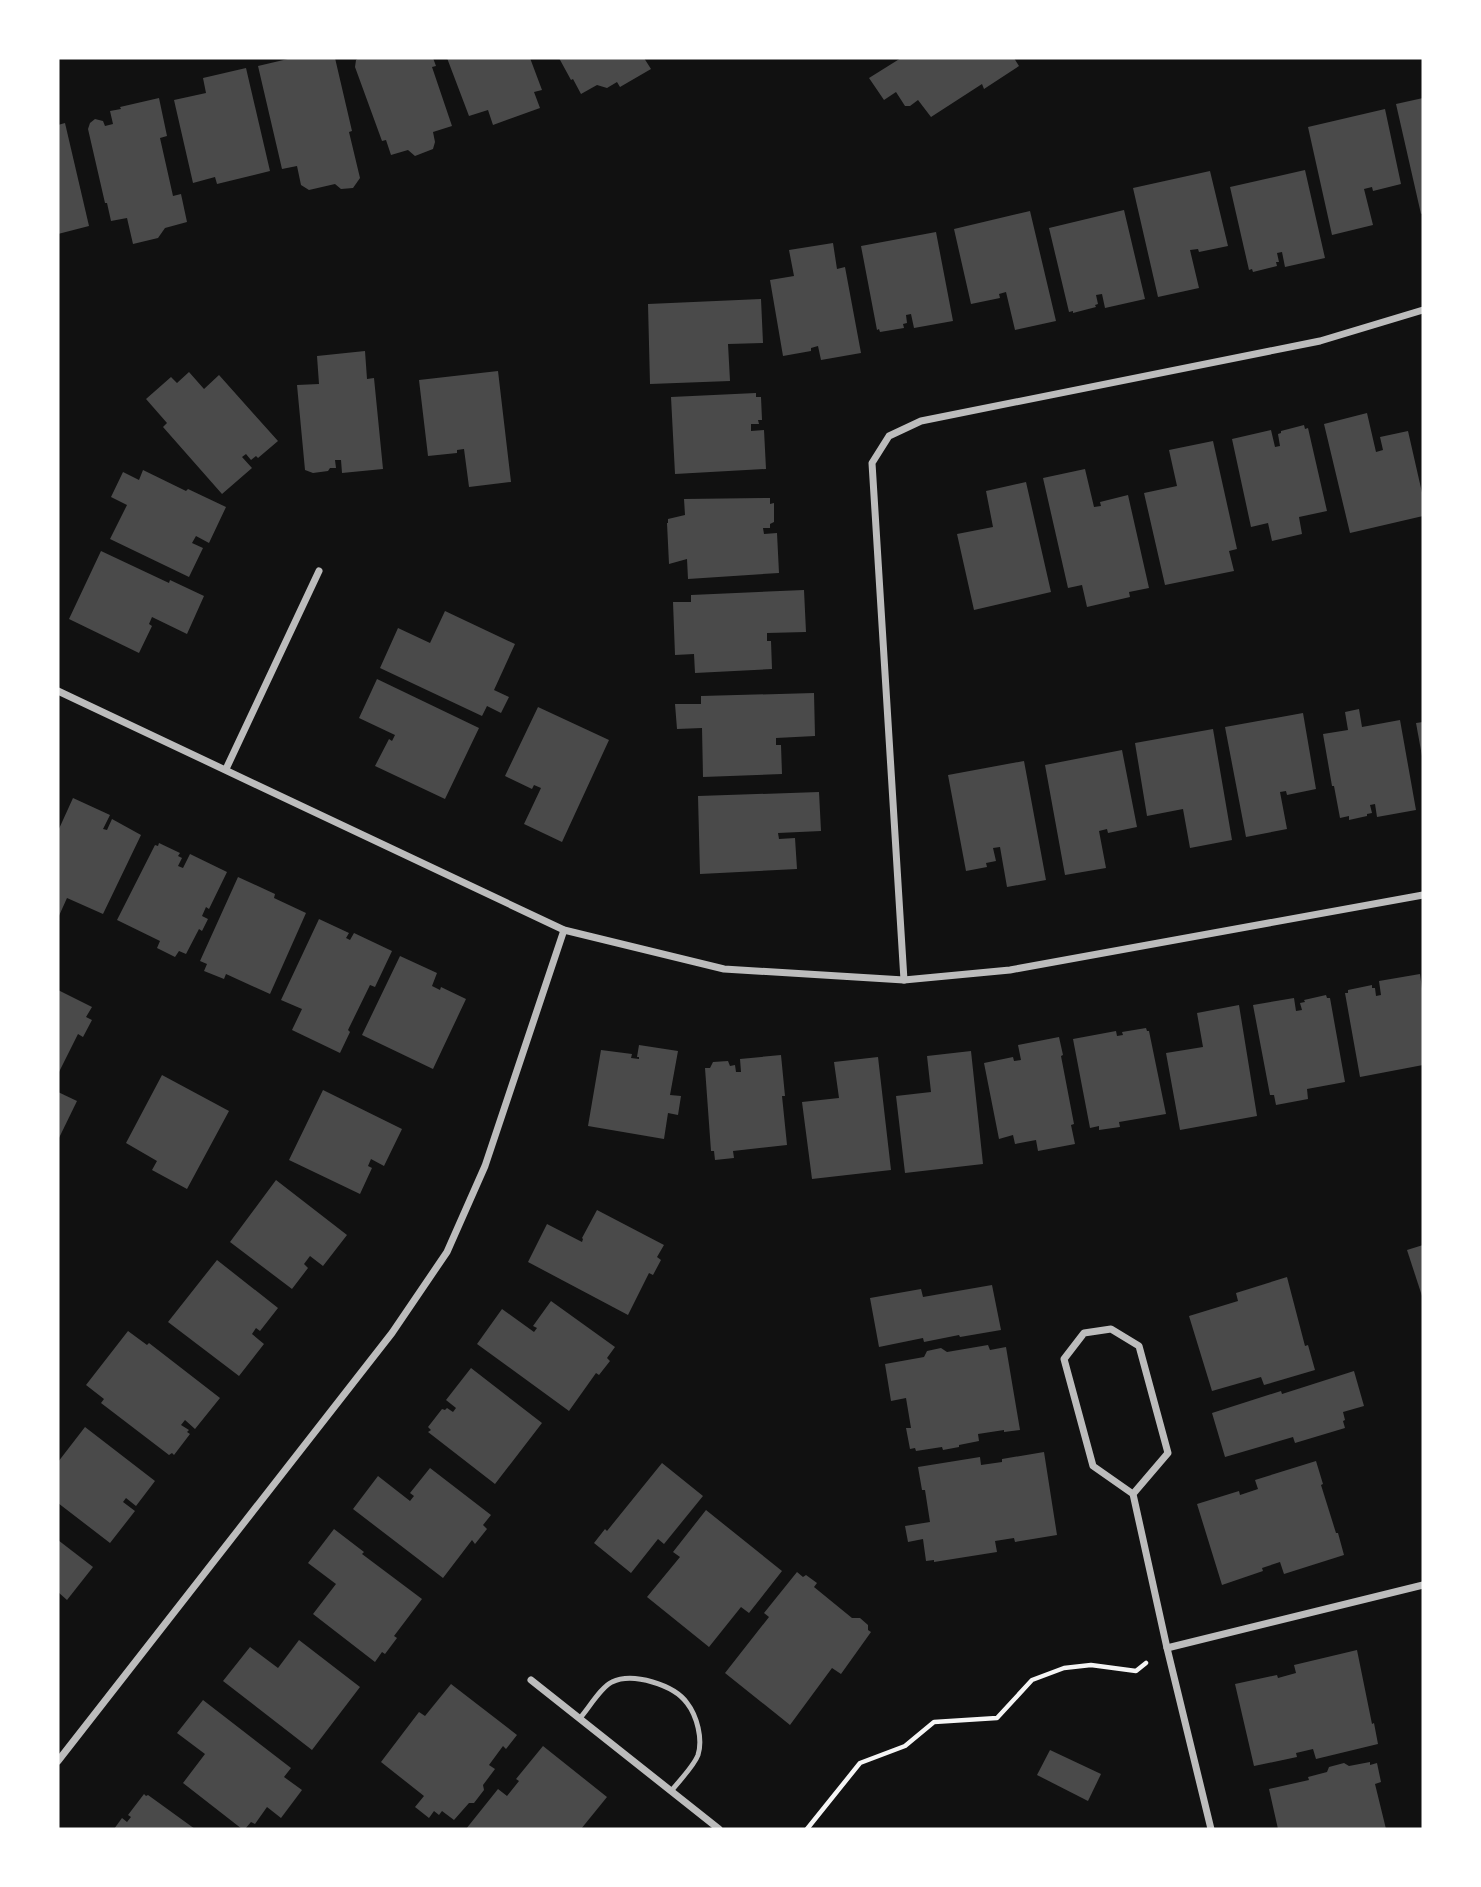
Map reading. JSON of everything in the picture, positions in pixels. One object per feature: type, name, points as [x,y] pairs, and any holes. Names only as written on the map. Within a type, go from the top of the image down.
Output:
[{"type":"street","points":[[904,980],[872,463],[889,436],[921,421],[1320,341],[1423,310]]},
{"type":"street","points":[[226,769],[319,571]]},
{"type":"street","points":[[58,691],[564,930],[724,969],[904,980],[1010,970],[1423,895]]},
{"type":"street","points":[[58,1761],[392,1333],[447,1252],[485,1166],[564,930]]},
{"type":"street","points":[[1133,1494],[1168,1453],[1139,1346],[1111,1329],[1084,1333],[1064,1359],[1093,1466],[1133,1494],[1211,1829]]},
{"type":"street","points":[[1167,1648],[1423,1586]]},
{"type":"street","points":[[531,1680],[719,1829]]},
{"type":"lane","points":[[580,1718],[611,1682],[626,1678],[651,1680],[686,1701],[697,1724],[697,1756],[672,1790]]},
{"type":"path","points":[[807,1829],[860,1763],[905,1746],[934,1722],[997,1718],[1032,1680],[1064,1668],[1091,1665],[1136,1671],[1167,1648]]},
{"type":"building","points":[[292,58],[335,58],[360,178],[353,188],[341,189],[335,184],[309,190],[301,185],[297,166],[282,169],[258,66]]},
{"type":"building","points":[[359,58],[433,58],[436,66],[432,67],[452,126],[433,132],[433,149],[415,156],[408,150],[391,155],[386,140],[382,141],[355,67]]},
{"type":"building","points":[[447,58],[530,58],[542,90],[534,92],[540,108],[493,125],[488,110],[469,116]]},
{"type":"building","points":[[559,58],[644,58],[651,69],[620,87],[617,82],[607,88],[597,85],[581,94]]},
{"type":"building","points":[[901,58],[1014,58],[1019,66],[984,89],[982,84],[931,117],[918,100],[905,106],[896,92],[884,100],[869,78]]},
{"type":"building","points":[[246,68],[270,171],[217,184],[215,177],[193,183],[174,100],[206,93],[203,78]]},
{"type":"building","points":[[159,98],[167,136],[160,138],[173,196],[181,194],[187,222],[165,228],[158,238],[133,244],[127,218],[111,221],[88,129],[95,119],[103,121],[105,126],[113,124],[110,111]]},
{"type":"building","points":[[1423,98],[1423,213],[1421,214],[1396,104]]},
{"type":"building","points":[[1385,109],[1401,184],[1373,191],[1372,187],[1364,189],[1373,225],[1332,235],[1308,127]]},
{"type":"building","points":[[65,123],[89,226],[58,234],[58,125]]},
{"type":"building","points":[[1305,170],[1325,258],[1285,267],[1282,252],[1277,253],[1277,266],[1253,272],[1252,269],[1249,270],[1230,187]]},
{"type":"building","points":[[1210,171],[1228,246],[1199,252],[1198,249],[1190,250],[1199,288],[1158,297],[1133,188]]},
{"type":"building","points":[[1124,210],[1145,299],[1105,308],[1102,294],[1096,295],[1096,307],[1069,312],[1049,228]]},
{"type":"building","points":[[1030,211],[1056,321],[1015,330],[1006,292],[999,294],[1000,298],[971,304],[954,229]]},
{"type":"building","points":[[936,232],[953,321],[914,328],[911,314],[906,315],[907,323],[903,324],[904,328],[880,332],[877,330],[861,246]]},
{"type":"building","points":[[833,243],[837,269],[845,267],[861,353],[821,360],[818,346],[811,348],[811,351],[783,356],[770,280],[794,276],[789,250]]},
{"type":"building","points":[[761,299],[763,343],[728,344],[730,381],[650,384],[648,304]]},
{"type":"building","points":[[365,351],[367,379],[374,378],[383,469],[342,473],[341,460],[335,460],[336,468],[330,468],[328,471],[313,473],[305,470],[297,385],[319,384],[317,356]]},
{"type":"building","points":[[498,371],[511,482],[469,487],[464,449],[457,450],[457,453],[428,456],[419,380]]},
{"type":"building","points":[[189,372],[204,389],[219,375],[278,441],[258,458],[256,456],[251,460],[246,454],[242,457],[252,468],[222,494],[163,427],[167,423],[146,399],[171,377],[177,383]]},
{"type":"building","points":[[756,393],[756,397],[761,397],[762,420],[758,420],[759,424],[751,424],[751,431],[764,430],[766,469],[675,474],[671,397]]},
{"type":"building","points":[[1367,413],[1376,452],[1383,450],[1380,437],[1408,431],[1423,497],[1423,516],[1350,533],[1324,424]]},
{"type":"building","points":[[1304,425],[1305,429],[1308,428],[1327,511],[1299,517],[1302,534],[1272,541],[1268,523],[1251,527],[1232,439],[1271,430],[1275,447],[1280,446],[1278,434],[1281,431]]},
{"type":"building","points":[[1213,441],[1237,549],[1229,551],[1234,571],[1165,585],[1144,493],[1177,486],[1169,450]]},
{"type":"building","points":[[1085,469],[1094,507],[1101,506],[1100,502],[1128,495],[1149,588],[1129,592],[1130,597],[1087,607],[1082,585],[1068,588],[1043,478]]},
{"type":"building","points":[[143,470],[226,507],[209,543],[196,536],[192,543],[203,548],[189,577],[110,539],[127,505],[111,497],[123,472],[139,480]]},
{"type":"building","points":[[1026,482],[1051,592],[974,610],[957,534],[993,527],[986,491]]},
{"type":"building","points":[[770,498],[770,504],[774,503],[774,522],[770,524],[770,528],[763,528],[764,534],[777,533],[779,573],[688,579],[687,559],[669,564],[667,523],[668,519],[685,515],[684,499]]},
{"type":"building","points":[[101,551],[204,596],[187,634],[152,617],[149,624],[152,626],[139,653],[69,619]]},
{"type":"building","points":[[804,590],[806,632],[767,633],[767,641],[771,641],[772,669],[695,673],[694,654],[675,655],[673,602],[691,602],[691,595]]},
{"type":"building","points":[[445,611],[515,644],[494,690],[509,697],[501,713],[487,706],[482,716],[380,668],[398,628],[430,643]]},
{"type":"building","points":[[377,679],[479,728],[445,799],[375,766],[389,739],[392,741],[395,735],[359,718]]},
{"type":"building","points":[[814,693],[815,736],[776,738],[776,745],[781,745],[782,774],[703,777],[702,728],[677,729],[675,704],[701,704],[701,696]]},
{"type":"building","points":[[538,707],[609,740],[562,842],[524,824],[541,788],[534,785],[532,789],[505,776]]},
{"type":"building","points":[[1359,709],[1362,727],[1400,720],[1416,810],[1377,817],[1375,804],[1370,805],[1372,813],[1367,816],[1349,820],[1349,816],[1340,818],[1323,734],[1348,730],[1345,712]]},
{"type":"building","points":[[1303,713],[1316,789],[1287,795],[1286,791],[1280,792],[1287,829],[1246,837],[1225,727]]},
{"type":"building","points":[[1423,722],[1423,756],[1422,756],[1416,723]]},
{"type":"building","points":[[1213,729],[1232,840],[1190,848],[1183,809],[1147,816],[1135,743]]},
{"type":"building","points":[[1122,750],[1137,827],[1108,833],[1107,829],[1099,831],[1106,868],[1065,875],[1045,765]]},
{"type":"building","points":[[1024,761],[1046,880],[1007,887],[1000,847],[993,848],[996,861],[986,863],[987,867],[966,871],[948,775]]},
{"type":"building","points":[[819,792],[821,831],[778,833],[779,839],[795,838],[797,869],[700,874],[698,796]]},
{"type":"building","points":[[73,798],[110,815],[103,829],[107,830],[112,819],[141,835],[103,914],[67,898],[58,918],[58,831]]},
{"type":"building","points":[[159,843],[180,853],[178,856],[182,858],[178,866],[183,868],[190,854],[227,872],[209,909],[206,907],[202,916],[208,919],[202,931],[199,929],[186,954],[179,951],[175,957],[157,948],[160,941],[117,920],[155,845],[158,846]]},
{"type":"building","points":[[238,877],[275,894],[274,898],[306,913],[270,994],[226,974],[224,979],[204,971],[207,964],[200,961]]},
{"type":"building","points":[[319,919],[349,933],[346,938],[350,940],[354,933],[392,951],[375,987],[370,985],[340,1053],[292,1030],[302,1009],[281,1000]]},
{"type":"building","points":[[400,956],[437,973],[432,986],[440,990],[441,987],[466,999],[433,1069],[362,1035]]},
{"type":"building","points":[[1420,974],[1423,996],[1423,1065],[1360,1077],[1345,993],[1372,985],[1376,996],[1381,995],[1379,981]]},
{"type":"building","points":[[58,990],[92,1007],[86,1017],[92,1020],[83,1037],[78,1034],[58,1074]]},
{"type":"building","points":[[1326,995],[1330,998],[1345,1082],[1307,1089],[1308,1099],[1276,1105],[1274,1095],[1270,1095],[1253,1005],[1294,998],[1296,1011],[1302,1010],[1300,1003],[1305,1002],[1304,1000]]},
{"type":"building","points":[[1239,1005],[1257,1116],[1180,1130],[1166,1053],[1203,1047],[1197,1013]]},
{"type":"building","points":[[1146,1028],[1149,1031],[1166,1114],[1119,1122],[1120,1127],[1099,1130],[1099,1126],[1090,1128],[1073,1039],[1116,1031],[1117,1036],[1123,1035],[1122,1032]]},
{"type":"building","points":[[1059,1037],[1075,1144],[1038,1151],[1036,1140],[1015,1144],[1013,1135],[999,1139],[984,1063],[1013,1057],[1014,1061],[1021,1060],[1018,1045]]},
{"type":"building","points":[[639,1045],[678,1051],[670,1095],[681,1096],[678,1115],[668,1113],[664,1139],[588,1126],[601,1050],[632,1054],[631,1058],[639,1059]]},
{"type":"building","points":[[971,1051],[983,1164],[905,1173],[896,1096],[931,1092],[927,1056]]},
{"type":"building","points":[[781,1055],[787,1145],[733,1151],[734,1158],[715,1160],[714,1151],[711,1151],[705,1068],[710,1068],[713,1062],[728,1061],[730,1066],[735,1065],[736,1072],[741,1072],[740,1059]]},
{"type":"building","points":[[878,1057],[891,1170],[812,1179],[802,1102],[839,1098],[834,1062]]},
{"type":"building","points":[[162,1075],[229,1111],[187,1189],[152,1170],[157,1161],[126,1143]]},
{"type":"building","points":[[323,1090],[402,1129],[384,1166],[371,1159],[368,1166],[372,1168],[360,1194],[289,1160]]},
{"type":"building","points":[[58,1092],[77,1101],[58,1140]]},
{"type":"building","points":[[276,1180],[347,1235],[323,1266],[310,1256],[304,1264],[308,1268],[292,1289],[230,1242]]},
{"type":"building","points":[[597,1210],[664,1245],[657,1257],[661,1260],[653,1275],[649,1273],[628,1315],[528,1262],[547,1224],[582,1242]]},
{"type":"building","points":[[1423,1245],[1423,1299],[1407,1250]]},
{"type":"building","points":[[217,1260],[278,1308],[260,1331],[256,1328],[252,1334],[264,1344],[239,1376],[168,1322]]},
{"type":"building","points":[[1287,1277],[1305,1346],[1308,1345],[1315,1370],[1264,1385],[1261,1377],[1212,1391],[1189,1316],[1238,1301],[1236,1293]]},
{"type":"building","points":[[992,1285],[1001,1330],[924,1342],[923,1338],[879,1347],[870,1298],[921,1289],[923,1297]]},
{"type":"building","points":[[551,1301],[615,1347],[607,1358],[610,1361],[599,1375],[596,1373],[569,1411],[477,1344],[502,1309],[534,1332],[537,1328],[533,1326]]},
{"type":"building","points":[[128,1331],[147,1345],[149,1343],[220,1398],[195,1429],[185,1420],[181,1425],[189,1430],[187,1432],[190,1434],[174,1455],[169,1455],[101,1403],[104,1399],[86,1385]]},
{"type":"building","points":[[988,1345],[990,1350],[1006,1347],[1020,1430],[978,1434],[979,1441],[943,1450],[942,1447],[916,1451],[915,1448],[910,1449],[906,1428],[911,1428],[906,1398],[891,1401],[885,1364],[924,1357],[927,1351],[941,1348],[947,1352]]},
{"type":"building","points":[[471,1368],[542,1423],[495,1484],[428,1432],[431,1430],[428,1427],[442,1409],[447,1408],[453,1412],[456,1408],[446,1400]]},
{"type":"building","points":[[1354,1371],[1364,1406],[1343,1412],[1345,1428],[1295,1443],[1293,1437],[1225,1457],[1212,1413]]},
{"type":"building","points":[[85,1427],[155,1481],[136,1506],[126,1498],[123,1502],[135,1511],[110,1543],[58,1503],[58,1462]]},
{"type":"building","points":[[1044,1452],[1057,1535],[1015,1542],[1014,1538],[995,1541],[997,1552],[934,1562],[926,1561],[923,1539],[908,1542],[905,1526],[930,1522],[918,1467],[980,1457],[981,1465]]},
{"type":"building","points":[[1316,1461],[1344,1555],[1284,1574],[1280,1562],[1222,1585],[1197,1504],[1239,1491],[1240,1495],[1258,1489],[1255,1480]]},
{"type":"building","points":[[662,1463],[703,1496],[664,1544],[658,1539],[631,1573],[594,1543],[605,1529],[607,1531]]},
{"type":"building","points":[[430,1468],[491,1515],[483,1525],[487,1529],[475,1544],[472,1540],[443,1578],[353,1509],[378,1476],[410,1501],[414,1496],[410,1493]]},
{"type":"building","points":[[706,1510],[782,1571],[749,1613],[741,1607],[709,1647],[647,1597],[680,1557],[673,1552]]},
{"type":"building","points":[[334,1529],[364,1552],[362,1554],[422,1599],[394,1636],[397,1638],[375,1662],[313,1614],[336,1584],[308,1563]]},
{"type":"building","points":[[58,1540],[93,1567],[67,1600],[58,1592]]},
{"type":"building","points":[[797,1572],[817,1583],[814,1587],[852,1618],[860,1618],[871,1632],[841,1674],[832,1668],[790,1725],[725,1673],[769,1617],[764,1613]]},
{"type":"building","points":[[299,1640],[360,1687],[312,1750],[223,1681],[250,1647],[278,1668]]},
{"type":"building","points":[[1357,1650],[1378,1744],[1316,1759],[1313,1749],[1296,1753],[1297,1757],[1254,1766],[1235,1684],[1296,1673],[1294,1665]]},
{"type":"building","points":[[451,1684],[517,1735],[506,1749],[503,1746],[489,1765],[495,1769],[483,1785],[484,1790],[474,1803],[469,1803],[454,1820],[442,1811],[439,1815],[434,1811],[429,1818],[415,1807],[424,1796],[381,1762],[419,1712],[425,1716]]},
{"type":"building","points":[[203,1700],[291,1768],[284,1777],[302,1790],[281,1818],[267,1807],[255,1824],[251,1822],[242,1829],[183,1783],[205,1754],[177,1733]]},
{"type":"building","points":[[543,1746],[607,1797],[581,1829],[466,1829],[498,1789],[507,1796],[519,1781],[516,1779]]},
{"type":"building","points":[[1050,1750],[1101,1774],[1088,1801],[1037,1775]]},
{"type":"building","points":[[1370,1762],[1370,1765],[1377,1763],[1381,1782],[1375,1784],[1386,1829],[1278,1829],[1269,1789],[1309,1780],[1308,1777],[1327,1772],[1329,1767],[1344,1763],[1349,1766]]},
{"type":"building","points":[[144,1794],[195,1829],[114,1829],[122,1818],[127,1822],[131,1817],[128,1815]]}]
